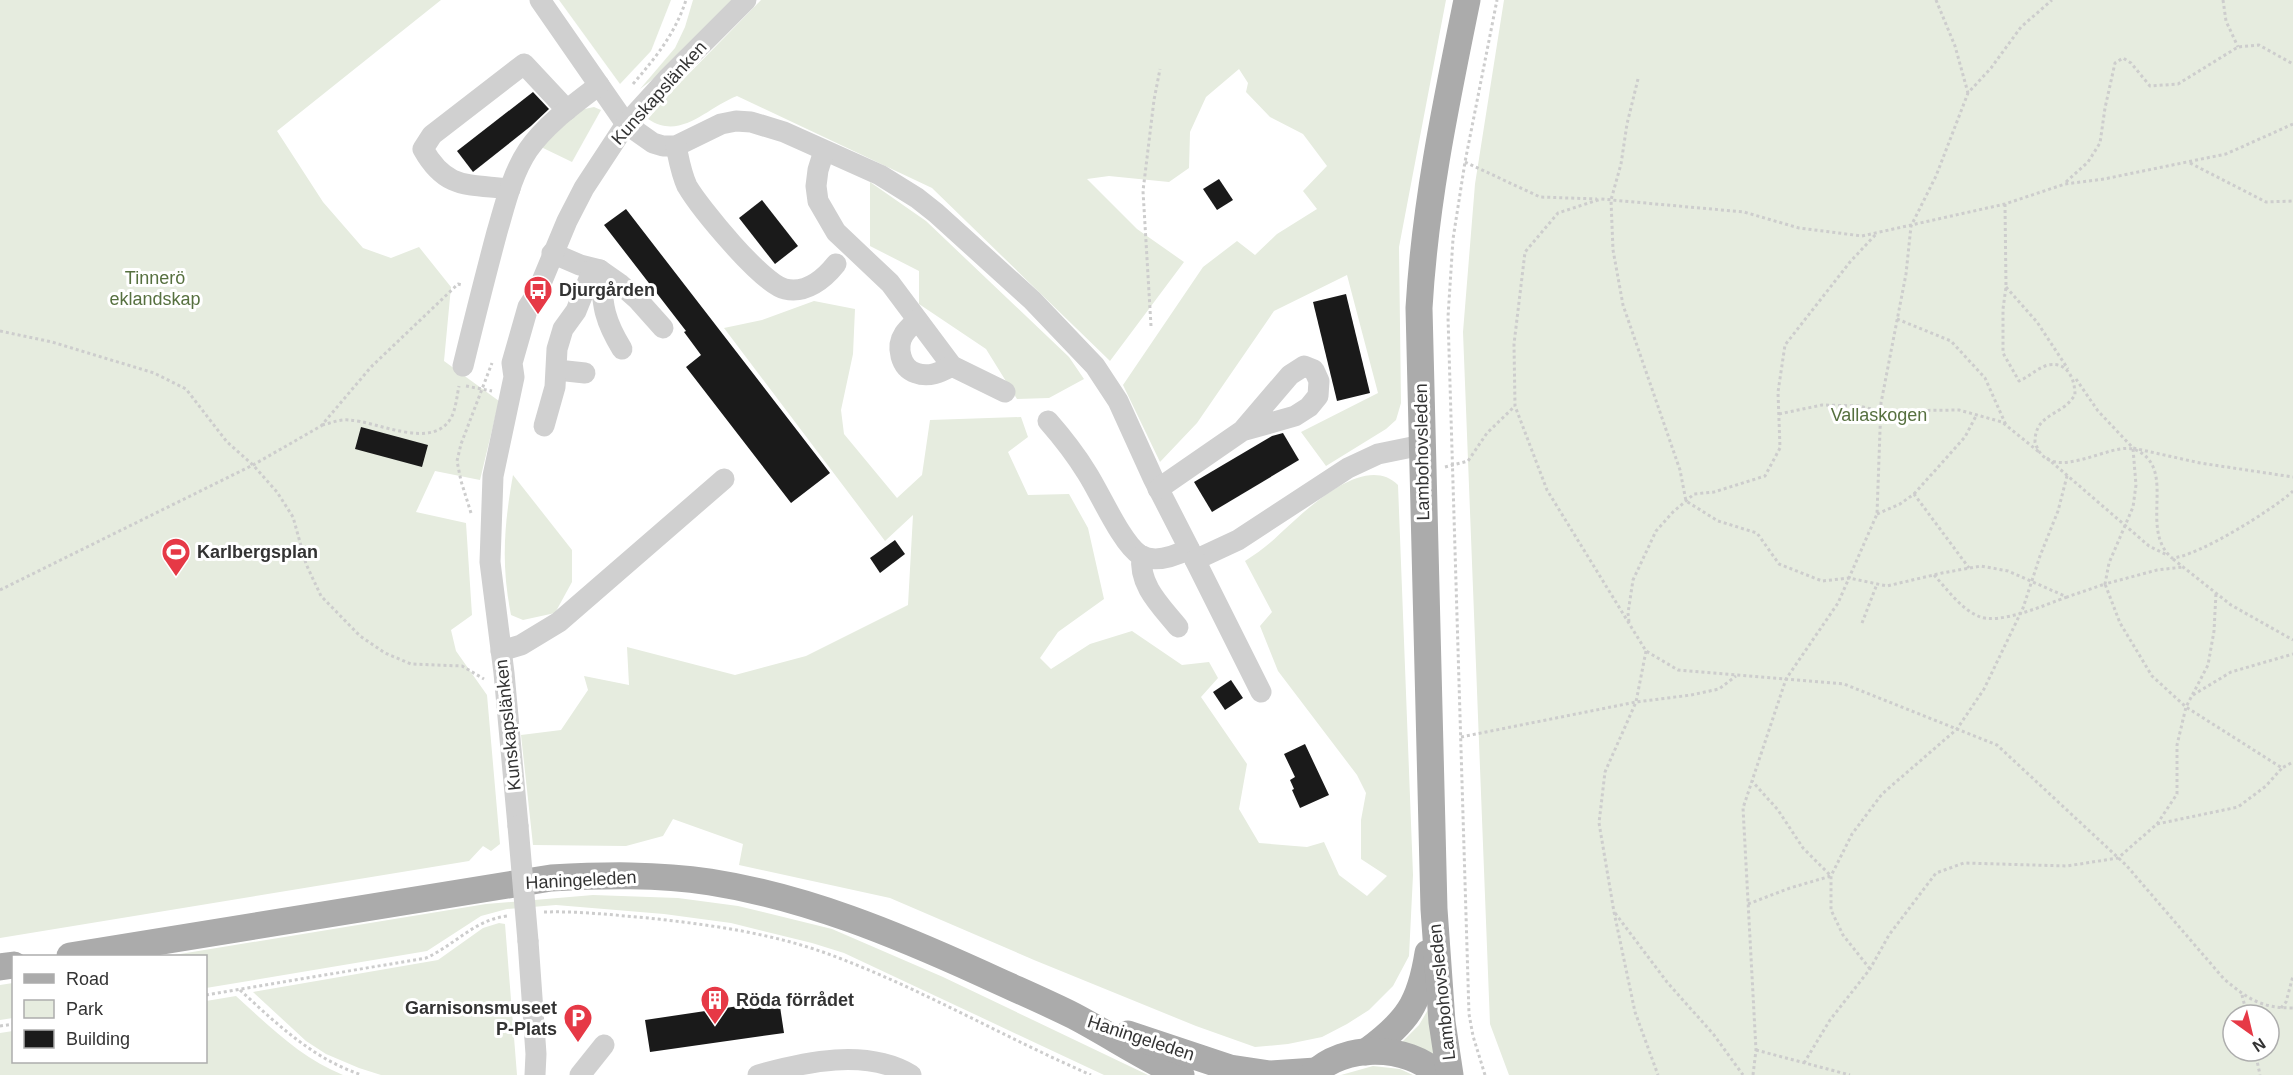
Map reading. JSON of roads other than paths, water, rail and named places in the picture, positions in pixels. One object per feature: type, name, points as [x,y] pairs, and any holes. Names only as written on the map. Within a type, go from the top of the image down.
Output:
[{"type":"main road","name":"Lambohovsleden","points":[[1450,1075],[1442,1022],[1434,909],[1419,308],[1422,247],[1430,188],[1467,0]]},
{"type":"main road","name":"Haningeleden","points":[[82,955],[551,878],[612,875],[708,881],[747,888],[823,908],[914,942],[1073,1016],[1181,1075]]},
{"type":"main road","name":"Lambohovsleden","points":[[1366,1052],[1391,1033],[1408,1014],[1417,999],[1428,956],[1434,909]]},
{"type":"main road","name":"Haningeleden","points":[[1073,1016],[1230,1068],[1270,1074],[1314,1073]]},
{"type":"main road","points":[[1314,1073],[1340,1058],[1366,1052],[1390,1052],[1414,1059],[1439,1075]]},
{"type":"street","points":[[540,0],[626,124],[653,143],[676,146],[721,124],[736,121],[767,126],[880,176],[917,198],[965,237],[1083,352],[1118,401],[1158,489],[1261,692]]},
{"type":"street","name":"Kunskapslänken","points":[[535,1075],[536,1054],[519,826],[490,562],[493,476],[514,376],[523,367],[540,310],[537,292],[552,253],[584,188],[626,124],[667,79],[746,0]]},
{"type":"street","points":[[510,189],[462,184],[444,177],[431,164],[423,149],[432,135],[524,64],[567,110]]},
{"type":"street","points":[[463,366],[481,291],[510,189],[526,152],[539,136],[567,110],[599,85]]},
{"type":"street","points":[[676,146],[687,186],[699,204],[740,252],[770,282],[787,290],[800,290],[821,280],[836,264]]},
{"type":"street","points":[[824,151],[816,186],[818,201],[826,217],[848,245],[890,284],[952,366],[1005,392]]},
{"type":"street","points":[[552,253],[596,269],[620,284],[663,328]]},
{"type":"street","points":[[596,269],[608,327],[622,349]]},
{"type":"street","points":[[543,426],[555,387],[557,348],[563,329],[576,310],[596,269]]},
{"type":"street","points":[[917,320],[904,334],[900,345],[900,357],[914,373],[937,374],[952,366]]},
{"type":"street","points":[[556,370],[585,373]]},
{"type":"street","points":[[1048,421],[1086,471],[1130,546],[1142,556],[1161,558],[1192,554],[1238,540],[1347,468],[1378,454],[1422,444]]},
{"type":"street","points":[[1158,489],[1242,431]]},
{"type":"street","points":[[501,651],[521,645],[559,622],[724,479]]},
{"type":"street","points":[[1142,556],[1140,568],[1148,589],[1178,627]]},
{"type":"street","points":[[580,1075],[604,1045]]},
{"type":"street","points":[[758,1075],[818,1060],[882,1064],[911,1075]]},
{"type":"place","name":"Djurgården","points":[[538,316]]},
{"type":"place","name":"Karlbergsplan","points":[[176,578]]},
{"type":"place","name":"Röda förrådet","points":[[715,1026]]},
{"type":"place","name":"Garnisonsmuseet P-Plats","points":[[578,1044]]},
{"type":"park label","name":"Tinnerö eklandskap","points":[[155,288]]},
{"type":"park label","name":"Vallaskogen","points":[[1879,415]]}]
